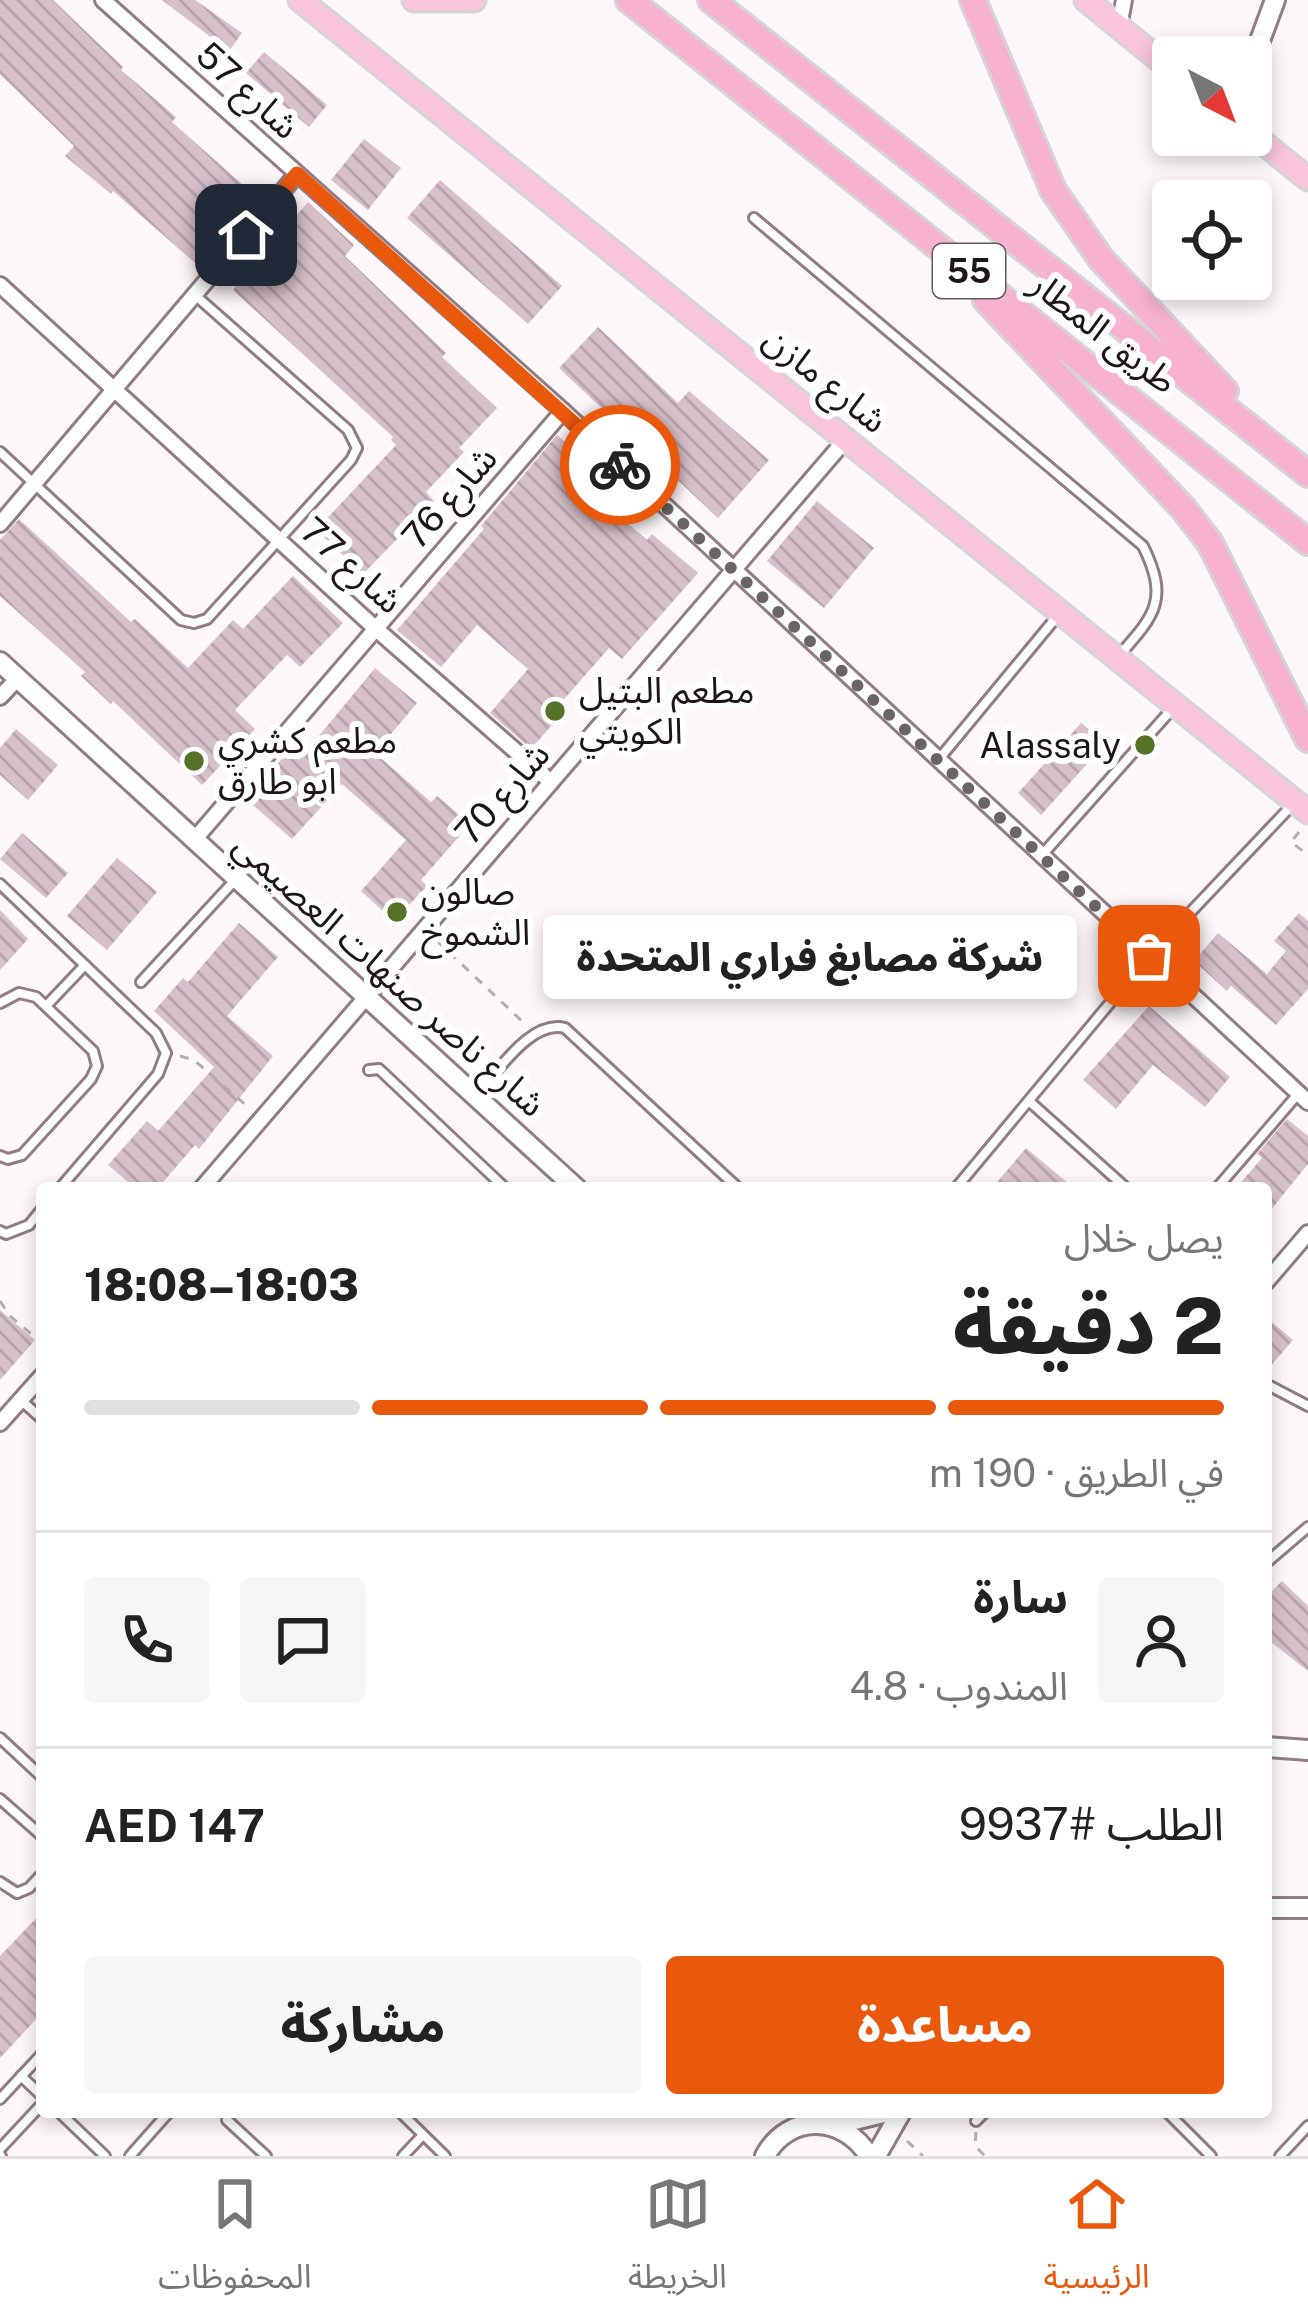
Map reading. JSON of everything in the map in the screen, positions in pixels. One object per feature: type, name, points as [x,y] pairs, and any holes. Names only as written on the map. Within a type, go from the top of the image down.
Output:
[{"type":"highway","name":"طريق المطار","points":[[629,0],[1308,542]]},
{"type":"highway","name":"طريق المطار","points":[[711,0],[1308,474]]},
{"type":"highway","points":[[973,0],[1053,190],[1101,259],[1280,450]]},
{"type":"highway","points":[[927,238],[1183,508],[1210,543],[1308,740]]},
{"type":"main road","name":"شارع مازن","points":[[300,0],[1301,807]]},
{"type":"main road","points":[[414,0],[473,0]]},
{"type":"main road","points":[[1085,0],[1152,53]]},
{"type":"main road","points":[[1272,150],[1308,179]]},
{"type":"street","name":"شارع 57","points":[[103,0],[563,411],[1303,1098]]},
{"type":"street","points":[[1119,27],[1124,0]]},
{"type":"street","points":[[1261,36],[1275,0]]},
{"type":"street","points":[[0,524],[297,174]]},
{"type":"street","name":"شارع 77","points":[[0,285],[551,782]]},
{"type":"street","name":"شارع 76","points":[[194,840],[563,411]]},
{"type":"street","name":"شارع 70","points":[[207,1182],[847,438]]},
{"type":"street","name":"شارع ناصر صنهات العصيمي","points":[[0,662],[570,1182]]},
{"type":"street","points":[[0,697],[18,678]]},
{"type":"street","points":[[1272,1275],[1308,1233]]},
{"type":"street","points":[[0,1423],[36,1383]]},
{"type":"street","points":[[1272,1747],[1308,1750]]},
{"type":"street","points":[[1272,1908],[1308,1908]]},
{"type":"street","points":[[765,2156],[782,2135],[797,2126],[862,2118]]},
{"type":"street","points":[[832,2125],[858,2140],[872,2156],[898,2118]]},
{"type":"lane","points":[[754,218],[1143,546],[1154,567],[1155,615],[1116,659]]},
{"type":"lane","points":[[0,452],[188,623],[207,619],[351,460],[356,441],[195,295]]},
{"type":"lane","points":[[938,760],[1060,613]]},
{"type":"lane","points":[[1041,856],[1174,706]]},
{"type":"lane","points":[[961,1182],[1149,956],[1301,807]]},
{"type":"lane","points":[[141,982],[236,879]]},
{"type":"lane","points":[[0,884],[156,1033],[166,1053],[158,1075],[65,1182]]},
{"type":"lane","points":[[46,1006],[85,965]]},
{"type":"lane","points":[[0,1003],[19,993],[36,997],[93,1051],[97,1066],[91,1079],[22,1155],[0,1156]]},
{"type":"lane","points":[[476,1095],[535,1033],[545,1027],[566,1028],[732,1182]]},
{"type":"lane","points":[[369,1070],[380,1069],[500,1182]]},
{"type":"lane","points":[[1223,1182],[1303,1098]]},
{"type":"lane","points":[[1029,1101],[1119,1182]]},
{"type":"lane","points":[[0,1231],[6,1234],[28,1225],[36,1216]]},
{"type":"lane","points":[[1272,1387],[1308,1406]]},
{"type":"lane","points":[[21,1400],[36,1414]]},
{"type":"lane","points":[[1272,1557],[1308,1527]]},
{"type":"lane","points":[[0,1738],[36,1771]]},
{"type":"lane","points":[[0,1799],[36,1831]]},
{"type":"lane","points":[[0,1882],[17,1893],[36,1880]]},
{"type":"lane","points":[[0,2099],[36,2060]]},
{"type":"lane","points":[[21,2076],[36,2093]]},
{"type":"lane","points":[[0,2153],[36,2108]]},
{"type":"lane","points":[[65,2118],[105,2156]]},
{"type":"lane","points":[[130,2156],[164,2118]]},
{"type":"lane","points":[[406,2118],[445,2156]]},
{"type":"lane","points":[[976,2121],[979,2118]]},
{"type":"lane","points":[[1172,2118],[1211,2156]]},
{"type":"lane","points":[[227,2120],[266,2156]]},
{"type":"lane","points":[[1280,2156],[1308,2126]]},
{"type":"lane","points":[[404,2156],[422,2136]]},
{"type":"path","points":[[1308,822],[1291,842],[1308,855]]},
{"type":"path","points":[[424,929],[535,1033]]},
{"type":"path","points":[[166,1053],[194,1060],[261,1119]]},
{"type":"path","points":[[0,1301],[36,1338]]},
{"type":"path","points":[[976,2121],[975,2146],[986,2156]]},
{"type":"building","points":[[0,0],[53,0],[121,70],[176,117],[172,122],[260,200],[202,269],[65,156],[74,146],[0,74]]},
{"type":"building","points":[[162,0],[195,0],[242,33],[229,51]]},
{"type":"building","points":[[264,52],[327,105],[309,127],[246,73]]},
{"type":"building","points":[[364,139],[401,168],[368,210],[331,180]]},
{"type":"building","points":[[440,180],[562,286],[528,324],[407,218]]},
{"type":"building","points":[[308,202],[354,245],[345,256],[497,408],[426,492],[434,501],[363,574],[316,530],[396,445],[393,437],[233,290]]},
{"type":"building","points":[[598,327],[678,403],[689,391],[769,460],[718,518],[559,368]]},
{"type":"building","points":[[557,435],[604,474],[590,491],[647,540],[652,534],[698,573],[622,659],[609,648],[559,705],[565,710],[531,749],[490,713],[528,669],[477,625],[441,667],[397,630]]},
{"type":"building","points":[[817,501],[874,548],[824,608],[767,561]]},
{"type":"building","points":[[19,519],[188,668],[233,620],[243,629],[293,576],[343,623],[300,667],[287,655],[235,710],[255,729],[202,785],[0,596],[0,540]]},
{"type":"building","points":[[375,668],[417,703],[375,753],[431,802],[437,796],[470,824],[421,880],[427,886],[394,921],[361,891],[406,840],[342,784],[292,839],[246,799],[289,751],[299,760]]},
{"type":"building","points":[[1081,723],[1105,744],[1041,815],[1018,793]]},
{"type":"building","points":[[16,729],[58,765],[28,800],[0,775],[0,748]]},
{"type":"building","points":[[22,833],[68,873],[46,898],[0,859]]},
{"type":"building","points":[[117,858],[157,892],[107,950],[67,916]]},
{"type":"building","points":[[0,910],[28,939],[0,970]]},
{"type":"building","points":[[1299,913],[1308,921],[1308,989],[1276,1025],[1194,961],[1218,933],[1267,974],[1286,951],[1274,941]]},
{"type":"building","points":[[239,923],[278,957],[227,1016],[273,1056],[199,1149],[195,1145],[163,1182],[128,1182],[108,1165],[147,1121],[158,1131],[214,1067],[154,1011],[183,978],[188,982]]},
{"type":"building","points":[[1149,1006],[1230,1077],[1205,1107],[1153,1065],[1116,1109],[1083,1080]]},
{"type":"building","points":[[1287,1119],[1308,1136],[1308,1164],[1272,1209],[1272,1182],[1241,1182],[1262,1158],[1257,1154]]},
{"type":"building","points":[[1026,1148],[1067,1182],[997,1182]]},
{"type":"building","points":[[0,1310],[35,1340],[0,1380]]},
{"type":"building","points":[[1272,1322],[1293,1340],[1272,1364]]},
{"type":"building","points":[[1282,1581],[1308,1606],[1308,1671],[1272,1643],[1272,1591]]},
{"type":"building","points":[[36,1918],[36,2019],[0,2058],[0,1956]]},
{"type":"way so far","points":[[620,465],[1149,956]]},
{"type":"place","name":"مطعم البتيل الكويتي","points":[[555,711]]},
{"type":"place","name":"Alassaly","points":[[1145,745]]},
{"type":"place","name":"مطعم كشري ابو طارق","points":[[194,761]]},
{"type":"place","name":"صالون الشموخ","points":[[397,912]]},
{"type":"place","name":"شركة مصابغ فراري المتحدة","points":[[1149,956]]},
{"type":"route","points":[[246,235],[297,174],[620,465]]}]
